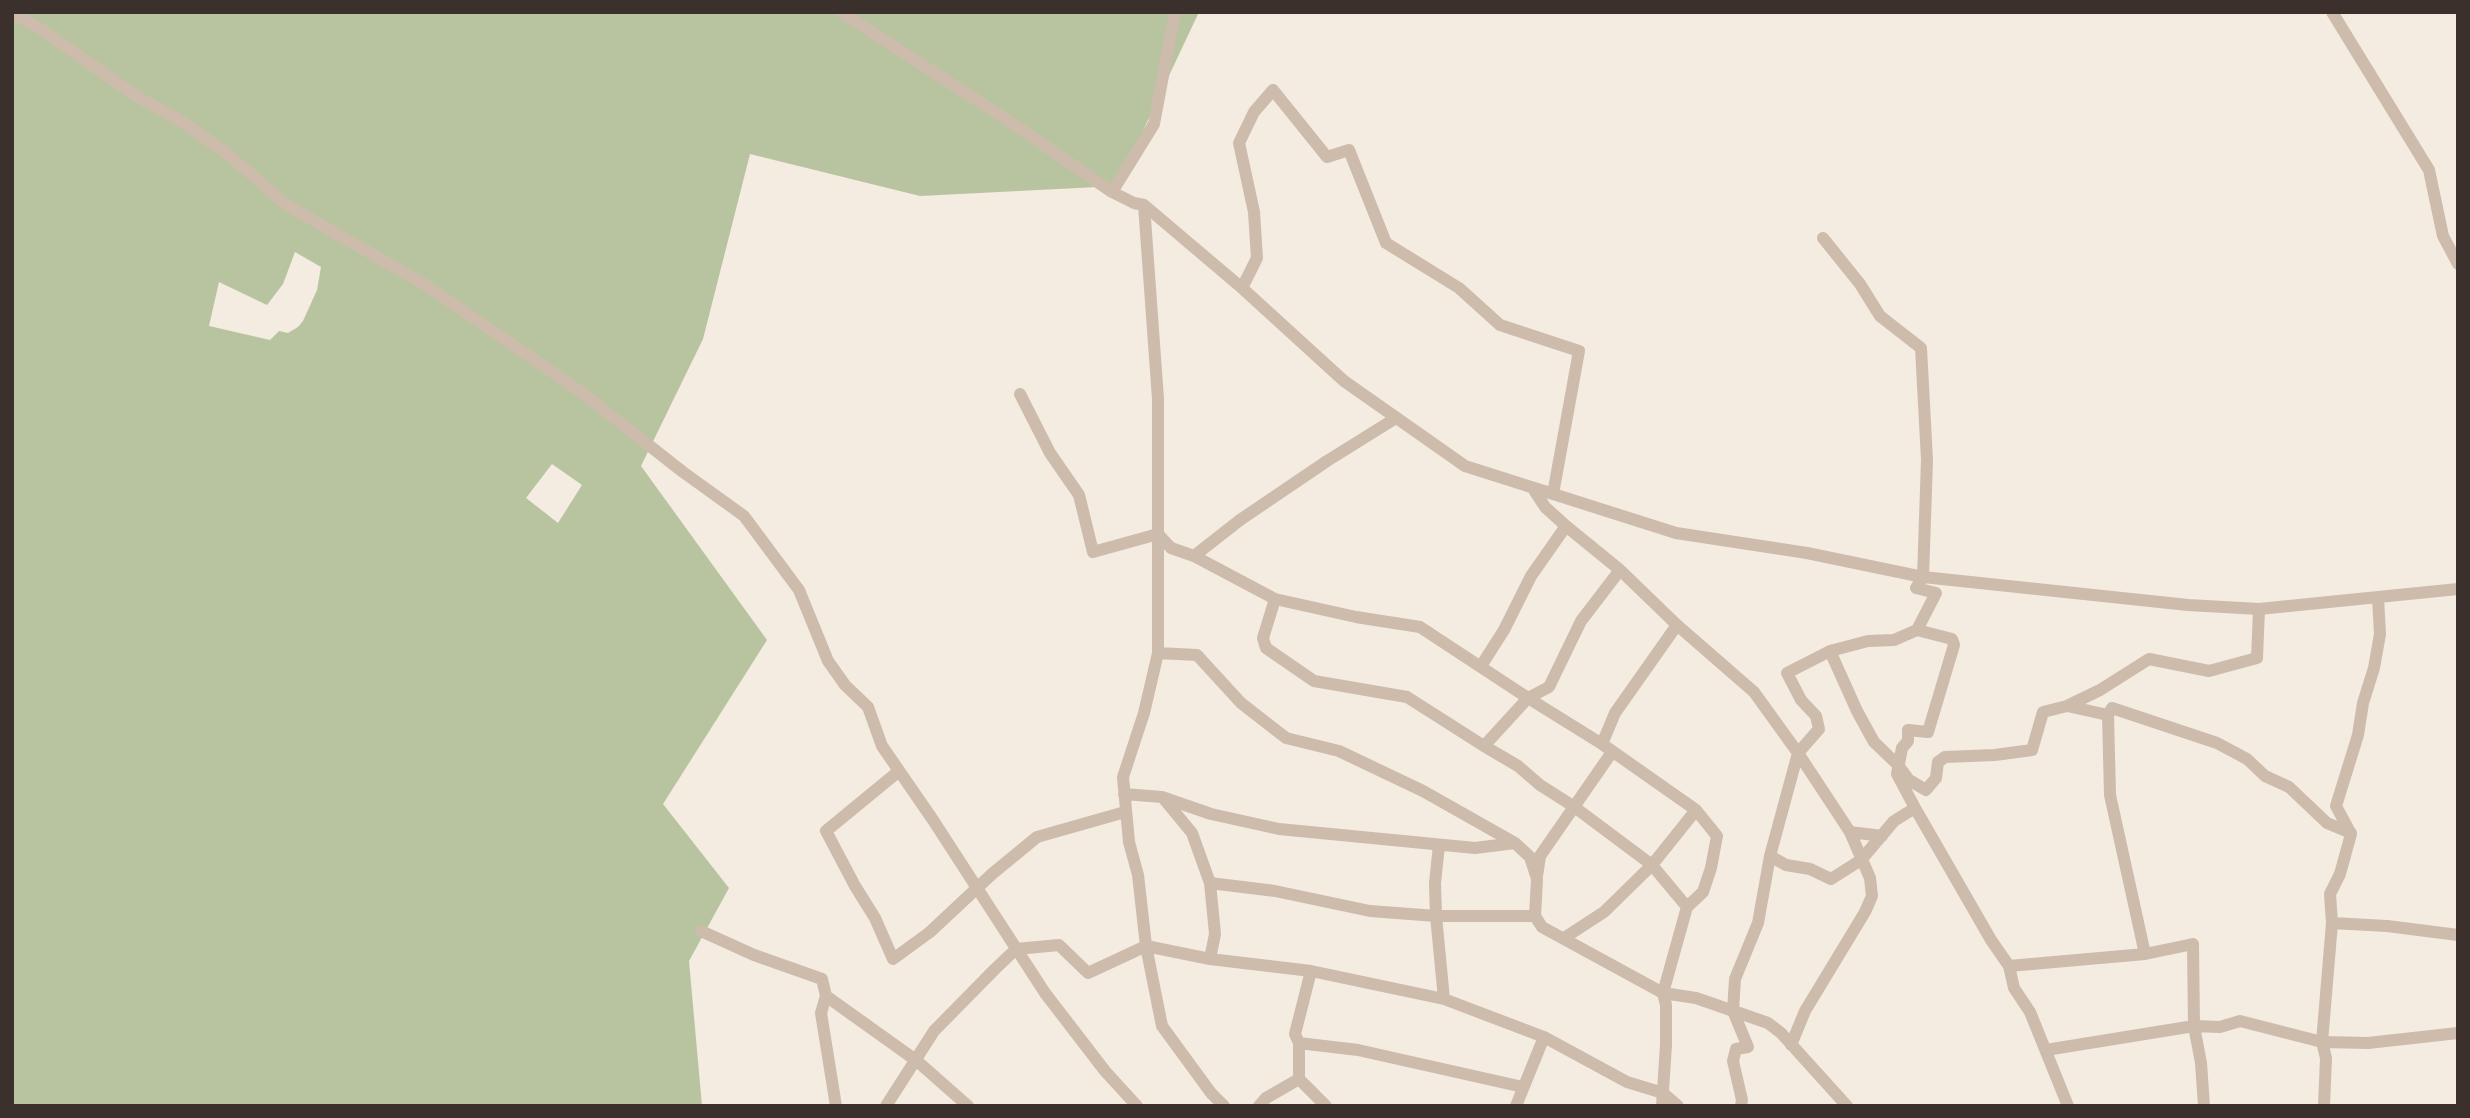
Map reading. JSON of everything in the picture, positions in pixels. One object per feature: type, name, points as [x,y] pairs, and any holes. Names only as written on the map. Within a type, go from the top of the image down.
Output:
[{"type":"street","points":[[841,12],[1015,125],[1112,192],[1144,205],[1242,288],[1344,381],[1465,466],[1675,533],[1807,553],[1923,577],[2188,605],[2259,609],[2458,589]]},
{"type":"street","points":[[1112,192],[1154,124],[1175,12]]},
{"type":"street","points":[[2332,12],[2429,170],[2443,236],[2458,264]]},
{"type":"street","points":[[12,13],[41,29],[133,94],[193,129],[229,155],[285,204],[424,284],[577,389],[682,472],[744,516],[799,590],[828,662],[845,685],[868,707],[881,746],[1045,993],[1097,1061],[1137,1106]]},
{"type":"street","points":[[1242,288],[1257,258],[1254,212],[1239,144],[1254,112],[1273,90],[1327,157],[1349,150],[1386,243],[1460,288],[1500,325],[1579,351],[1553,494]]},
{"type":"street","points":[[1144,205],[1158,399],[1158,653],[1144,713],[1123,777],[1125,812],[1129,842],[1138,875],[1146,946],[1162,1027],[1211,1093],[1224,1106]]},
{"type":"street","points":[[1823,238],[1860,284],[1880,316],[1921,348],[1927,460],[1923,577],[1916,588],[1936,593],[1917,631]]},
{"type":"street","points":[[1020,394],[1050,453],[1079,495],[1093,552],[1158,534]]},
{"type":"street","points":[[1194,556],[1240,520],[1396,418]]},
{"type":"street","points":[[1534,490],[1545,507],[1620,570],[1677,625],[1754,692],[1850,832],[1870,878],[1872,896],[1805,1011],[1791,1045]]},
{"type":"street","points":[[1481,666],[1504,630],[1531,576],[1566,526]]},
{"type":"street","points":[[1158,534],[1171,548],[1194,556],[1275,599],[1342,615],[1420,627],[1607,748],[1696,810],[1717,836],[1703,892],[1687,908],[1663,993],[1666,1005],[1666,1045],[1662,1100]]},
{"type":"street","points":[[1484,746],[1528,698],[1549,687],[1581,621],[1620,570]]},
{"type":"street","points":[[2324,1106],[2326,1058],[2322,1042],[2332,923],[2330,894],[2340,874],[2351,834],[2336,806],[2374,668],[2380,634],[2378,598]]},
{"type":"street","points":[[1275,599],[1263,638],[1266,648],[1314,681],[1407,697],[1518,766],[1540,785],[1652,865],[1687,908]]},
{"type":"street","points":[[1830,651],[1874,742],[1909,780],[1926,790],[1936,778],[1938,762],[1945,757],[2032,750],[2043,712],[2067,706],[2100,690],[2149,659],[2209,671],[2257,658],[2259,609]]},
{"type":"street","points":[[1677,625],[1615,713],[1607,748],[1540,856],[1535,916],[1542,927],[1663,993],[1696,998],[1768,1023],[1847,1106]]},
{"type":"street","points":[[1741,1106],[1733,1060],[1736,1049],[1748,1047],[1733,1011],[1735,979],[1758,923],[1770,856],[1798,753],[1819,729],[1819,723],[1810,708],[1801,700],[1787,673],[1830,651],[1868,641],[1894,640],[1917,631],[1952,639],[1954,645],[1928,732],[1908,730],[1908,741],[1902,748],[1897,774],[1991,940],[2009,966],[2014,988],[2030,1012],[2068,1106]]},
{"type":"street","points":[[1158,653],[1197,655],[1241,703],[1286,738],[1339,751],[1423,791],[1515,843],[1530,857],[1536,879]]},
{"type":"street","points":[[2067,706],[2108,715]]},
{"type":"street","points":[[2145,954],[2110,795],[2108,715],[2112,708],[2217,743],[2247,759],[2265,776],[2289,787],[2327,823],[2351,834]]},
{"type":"street","points":[[899,771],[826,831],[855,886],[876,918],[893,959],[930,932],[1037,837],[1125,812]]},
{"type":"street","points":[[1124,794],[1162,797],[1210,814],[1279,829],[1475,848],[1515,843]]},
{"type":"street","points":[[1162,797],[1192,833],[1210,883],[1215,934],[1210,959]]},
{"type":"street","points":[[1770,856],[1786,865],[1810,869],[1831,879],[1861,860],[1894,821],[1916,808]]},
{"type":"street","points":[[1564,938],[1604,912],[1652,865],[1696,810]]},
{"type":"street","points":[[1850,832],[1882,836]]},
{"type":"street","points":[[1439,845],[1435,883],[1436,916],[1444,999]]},
{"type":"street","points":[[1210,883],[1275,891],[1370,911],[1436,916],[1535,916]]},
{"type":"street","points":[[2332,923],[2386,926],[2458,935]]},
{"type":"street","points":[[701,931],[754,955],[822,979],[826,996],[821,1013],[836,1106]]},
{"type":"street","points":[[2009,966],[2145,954],[2193,944],[2194,1026],[2204,1106]]},
{"type":"street","points":[[886,1106],[934,1031],[1016,949],[1059,945],[1088,973],[1146,946],[1210,959],[1311,971],[1444,999],[1544,1037],[1678,1106]]},
{"type":"street","points":[[1311,971],[1295,1034],[1299,1043],[1298,1079],[1326,1106]]},
{"type":"street","points":[[826,996],[917,1060],[968,1106]]},
{"type":"street","points":[[2046,1052],[2194,1026],[2220,1027],[2240,1021],[2322,1042],[2368,1043],[2458,1033]]},
{"type":"street","points":[[1517,1106],[1544,1037]]},
{"type":"street","points":[[1299,1043],[1358,1050],[1523,1087]]},
{"type":"street","points":[[1259,1106],[1266,1098],[1298,1079]]},
{"type":"green space","points":[[12,12],[1199,12],[1117,186],[920,196],[750,154],[703,339],[641,466],[767,640],[663,804],[729,888],[689,961],[702,1106],[12,1106]],"holes":[[[295,252],[321,267],[317,290],[298,327],[288,333],[279,331],[270,340],[209,326],[219,282],[267,305],[283,284]],[[552,464],[582,485],[558,523],[526,498]]]}]
